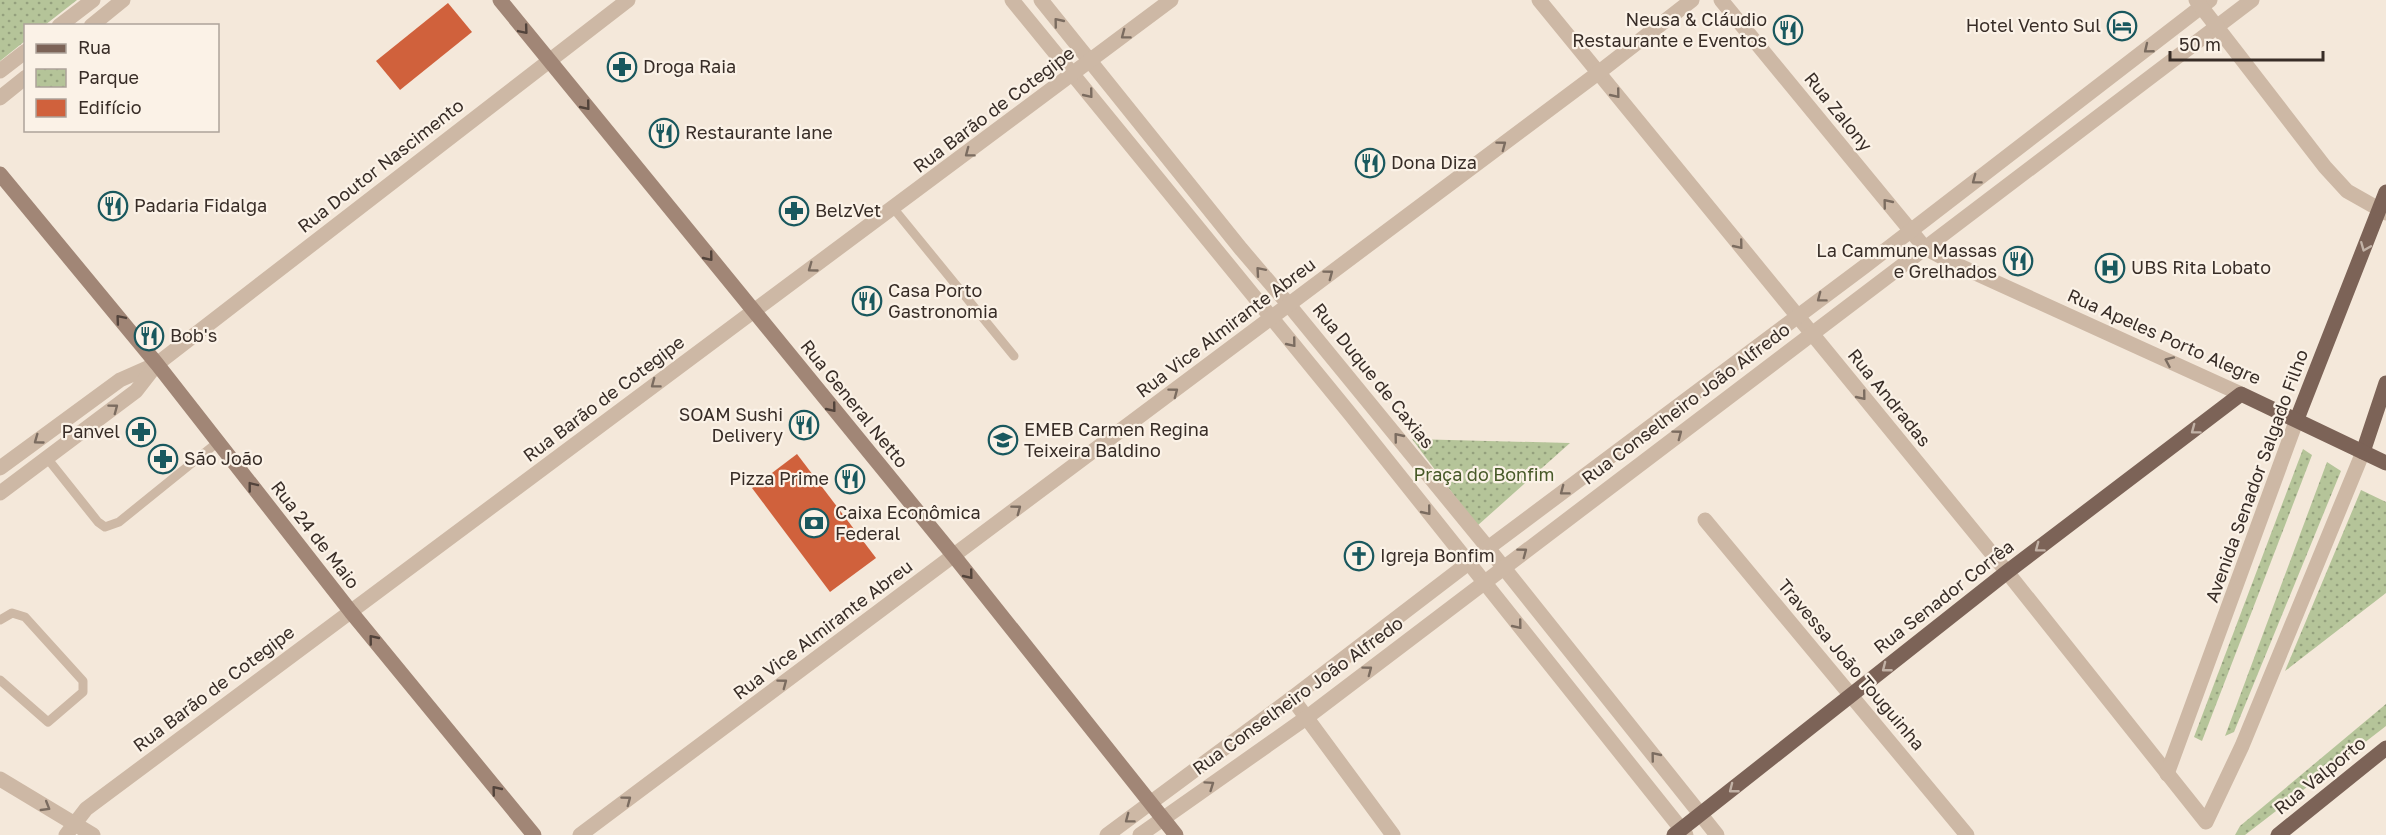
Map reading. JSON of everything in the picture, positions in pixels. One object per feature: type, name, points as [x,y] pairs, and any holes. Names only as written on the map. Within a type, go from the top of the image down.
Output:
[{"type":"main road","name":"Rua General Netto","points":[[500,0],[954,556],[1176,835]]},
{"type":"main road","name":"Rua 24 de Maio","points":[[0,174],[157,364],[351,612],[534,835]]},
{"type":"main road","name":"Avenida Senador Salgado Filho","points":[[2297,419],[2383,212],[2386,192]]},
{"type":"main road","points":[[2363,452],[2386,383]]},
{"type":"main road","name":"Rua Apeles Porto Alegre","points":[[2241,394],[2386,463]]},
{"type":"main road","name":"Rua Senador Corrêa","points":[[1681,833],[1701,814],[2007,572],[2241,394]]},
{"type":"main road","name":"Rua Valporto","points":[[2278,835],[2386,748]]},
{"type":"street","points":[[62,24],[93,0]]},
{"type":"street","points":[[93,24],[123,0]]},
{"type":"street","name":"Rua Doutor Nascimento","points":[[0,493],[136,391],[157,364],[628,0]]},
{"type":"street","points":[[1012,0],[1351,415],[1681,833]]},
{"type":"street","name":"Rua Duque de Caxias","points":[[1041,0],[1241,249],[1488,548],[1717,835]]},
{"type":"street","name":"Rua Barão de Cotegipe","points":[[69,829],[86,809],[753,311],[894,209],[1171,0]]},
{"type":"street","name":"Rua Andradas","points":[[1539,0],[2007,572],[2206,822],[2242,746],[2363,452]]},
{"type":"street","name":"Rua Vice Almirante Abreu","points":[[580,835],[1599,73],[1692,0]]},
{"type":"street","name":"Rua Zalony","points":[[1721,0],[1925,248]]},
{"type":"street","name":"Rua Conselheiro João Alfredo","points":[[1140,835],[1306,718],[2252,0]]},
{"type":"street","points":[[2202,2],[2217,27],[2325,167],[2347,191],[2383,212]]},
{"type":"street","name":"Rua Conselheiro João Alfredo","points":[[1107,835],[1292,698],[2126,67],[2202,2]]},
{"type":"street","points":[[0,71],[24,53]]},
{"type":"street","points":[[2126,67],[2140,86]]},
{"type":"street","points":[[0,98],[24,79]]},
{"type":"street","points":[[1136,151],[1152,138]]},
{"type":"street","points":[[2007,156],[2022,175]]},
{"type":"street","name":"Rua Apeles Porto Alegre","points":[[1925,248],[1951,262],[2241,394]]},
{"type":"street","points":[[1226,262],[1241,249]]},
{"type":"street","points":[[1864,266],[1877,284]]},
{"type":"street","name":"Rua Doutor Nascimento","points":[[0,468],[120,380],[157,364]]},
{"type":"street","points":[[1706,385],[1720,402]]},
{"type":"street","points":[[1351,415],[1369,402]]},
{"type":"street","name":"Avenida Senador Salgado Filho","points":[[2167,774],[2297,419]]},
{"type":"street","points":[[1638,435],[1653,453]]},
{"type":"street","name":"Travessa João Touguinha","points":[[1705,520],[1967,835]]},
{"type":"street","points":[[1386,627],[1400,646]]},
{"type":"street","points":[[1550,665],[1569,650]]},
{"type":"street","points":[[1586,711],[1607,697]]},
{"type":"street","points":[[1292,698],[1393,835]]},
{"type":"street","points":[[1229,745],[1241,763]]},
{"type":"street","points":[[0,779],[69,829],[93,835]]},
{"type":"lane","points":[[894,209],[1014,356]]},
{"type":"lane","points":[[47,458],[98,522],[105,527],[119,522],[218,442]]},
{"type":"lane","points":[[0,620],[12,613],[25,617],[83,681],[84,687],[83,692],[48,722],[0,680]]},
{"type":"green space","points":[[0,0],[77,0],[46,24],[24,24],[24,42],[0,61]]},
{"type":"green space","name":"Praça do Bonfim","points":[[1412,439],[1570,443],[1477,526]]},
{"type":"green space","points":[[2303,449],[2312,455],[2202,741],[2194,737]]},
{"type":"green space","points":[[2327,462],[2341,471],[2234,732],[2225,736]]},
{"type":"green space","points":[[2361,490],[2386,502],[2386,593],[2285,671]]},
{"type":"green space","points":[[2386,704],[2386,726],[2245,835],[2235,835],[2240,826]]},
{"type":"building","points":[[448,3],[472,32],[400,90],[376,61]]},
{"type":"building","name":"Caixa Econômica Federal","points":[[797,454],[876,558],[830,592],[752,488]]},
{"type":"place","name":"Hotel Vento Sul","points":[[2122,26]]},
{"type":"place","name":"Neusa & Cláudio Restaurante e Eventos","points":[[1788,30]]},
{"type":"place","name":"Droga Raia","points":[[622,67]]},
{"type":"place","name":"Restaurante Iane","points":[[664,133]]},
{"type":"place","name":"Dona Diza","points":[[1370,163]]},
{"type":"place","name":"Padaria Fidalga","points":[[113,206]]},
{"type":"place","name":"BelzVet","points":[[794,211]]},
{"type":"place","name":"La Cammune Massas e Grelhados","points":[[2018,261]]},
{"type":"place","name":"UBS Rita Lobato","points":[[2110,268]]},
{"type":"place","name":"Casa Porto Gastronomia","points":[[867,301]]},
{"type":"place","name":"Bob's","points":[[149,336]]},
{"type":"place","name":"SOAM Sushi Delivery","points":[[804,425]]},
{"type":"place","name":"Panvel","points":[[141,432]]},
{"type":"place","name":"EMEB Carmen Regina Teixeira Baldino","points":[[1003,440]]},
{"type":"place","name":"São João","points":[[163,459]]},
{"type":"place","name":"Pizza Prime","points":[[850,479]]},
{"type":"place","name":"Caixa Econômica Federal","points":[[814,523]]},
{"type":"place","name":"Igreja Bonfim","points":[[1359,556]]}]
